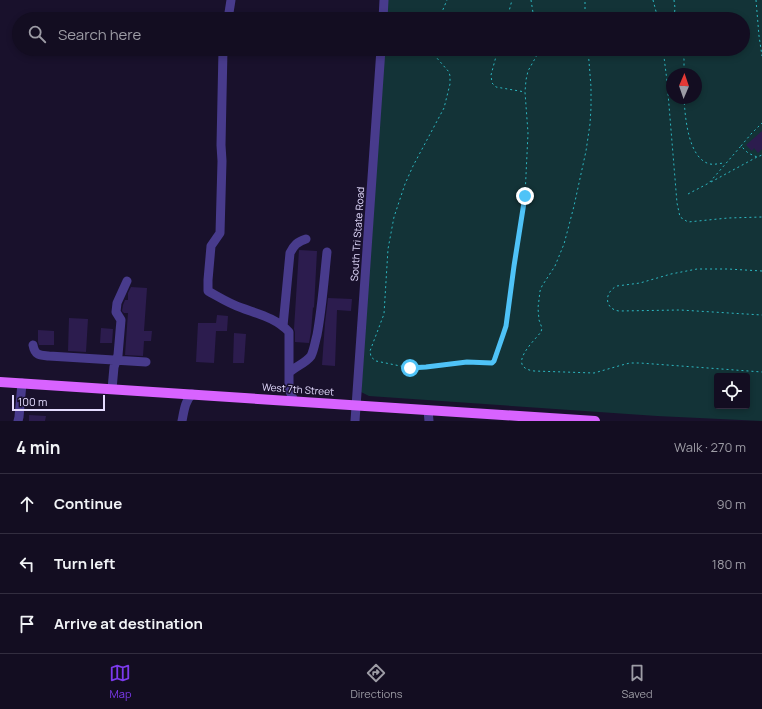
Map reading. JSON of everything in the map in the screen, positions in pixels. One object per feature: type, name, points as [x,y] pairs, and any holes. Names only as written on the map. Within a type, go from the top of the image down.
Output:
[{"type":"main road","name":"West 7th Street","points":[[0,382],[595,421]]},
{"type":"street","points":[[229,12],[231,0]]},
{"type":"street","points":[[383,12],[384,0]]},
{"type":"street","points":[[223,56],[220,233],[211,246],[208,291],[241,308],[260,314],[284,326],[289,332],[289,390],[294,401]]},
{"type":"street","name":"South Tri State Road","points":[[355,421],[381,56]]},
{"type":"street","points":[[284,326],[290,253],[293,246],[306,239]]},
{"type":"street","points":[[289,373],[292,369],[306,361],[311,355],[314,346],[319,322],[327,252]]},
{"type":"street","points":[[112,389],[114,367],[118,355],[121,320],[116,312],[117,303],[127,281]]},
{"type":"street","points":[[33,345],[34,351],[38,355],[146,362]]},
{"type":"street","points":[[18,421],[20,417],[22,383]]},
{"type":"street","points":[[182,421],[185,406],[192,394]]},
{"type":"street","points":[[428,410],[429,421]]},
{"type":"path","points":[[442,12],[447,0]]},
{"type":"path","points":[[509,12],[512,0]]},
{"type":"path","points":[[531,0],[533,12]]},
{"type":"path","points":[[585,0],[585,12]]},
{"type":"path","points":[[653,0],[656,12]]},
{"type":"path","points":[[674,0],[675,12]]},
{"type":"path","points":[[756,0],[762,56]]},
{"type":"path","points":[[436,56],[450,74],[450,84],[444,108],[413,166],[405,184],[394,217],[388,249],[384,314],[370,351],[371,357],[376,361],[403,367],[418,368],[467,362],[492,363],[494,361],[506,326],[525,196],[528,133],[525,92],[528,72],[536,56]]},
{"type":"path","points":[[496,56],[491,75],[493,85],[496,87],[525,92]]},
{"type":"path","points":[[589,56],[591,116],[581,176],[564,244],[555,266],[540,291],[538,308],[539,320],[542,328],[541,332],[523,355],[521,362],[523,367],[534,371],[590,373],[599,372],[626,364],[640,363],[762,372]]},
{"type":"path","points":[[664,56],[677,203],[680,217],[688,222],[728,218],[762,217]]},
{"type":"path","points":[[683,56],[684,68]]},
{"type":"path","points":[[685,104],[686,120],[695,152],[708,163],[716,164],[726,162]]},
{"type":"path","points":[[709,183],[762,123]]},
{"type":"path","points":[[741,146],[748,153],[757,157]]},
{"type":"path","points":[[688,194],[757,157],[762,156]]},
{"type":"path","points":[[762,271],[710,268],[685,271],[640,283],[614,287],[609,293],[608,300],[611,308],[619,311],[674,310],[762,315]]},
{"type":"green space","points":[[386,0],[762,0],[762,421],[657,416],[369,396],[361,392],[383,56],[750,56],[750,12],[385,12]]},
{"type":"building","points":[[762,131],[762,149],[758,153],[754,148],[752,151],[746,145]]},
{"type":"building","points":[[299,250],[317,251],[314,308],[313,307],[309,343],[295,342],[294,329]]},
{"type":"building","points":[[131,287],[147,288],[144,331],[152,331],[151,341],[144,341],[143,356],[125,355],[128,313],[124,313],[122,311],[125,300],[128,300],[128,293]]},
{"type":"building","points":[[328,298],[352,299],[351,311],[337,310],[335,366],[322,365]]},
{"type":"building","points":[[217,315],[228,316],[227,331],[216,331],[214,363],[196,362],[198,323],[216,323]]},
{"type":"building","points":[[69,318],[88,319],[86,352],[68,351]]},
{"type":"building","points":[[101,328],[113,329],[112,343],[100,343]]},
{"type":"building","points":[[38,330],[54,331],[54,345],[39,345]]},
{"type":"building","points":[[234,333],[246,334],[244,363],[233,363]]},
{"type":"building","points":[[29,415],[46,416],[45,421],[29,421]]},
{"type":"route","points":[[410,368],[467,362],[492,363],[494,361],[506,326],[525,196]]}]
